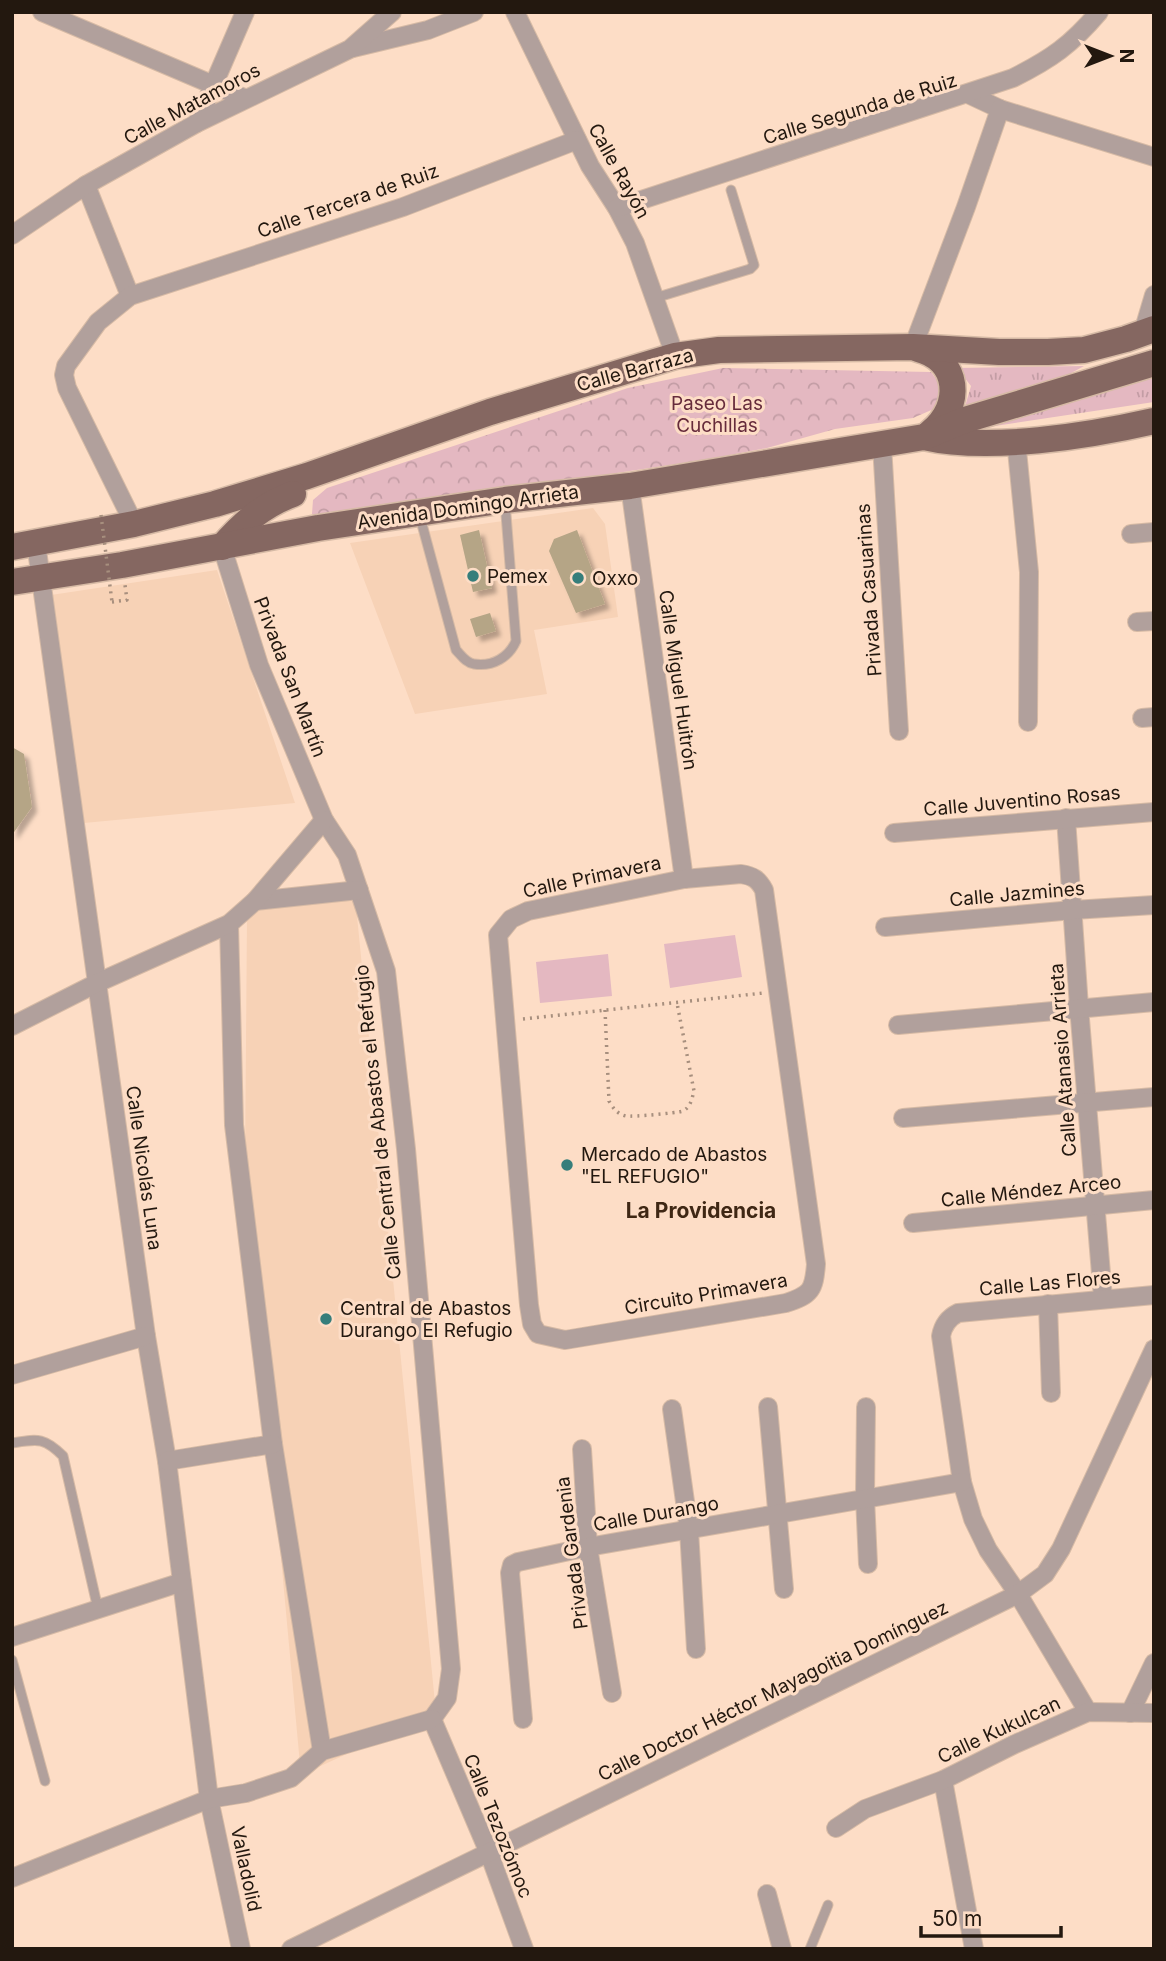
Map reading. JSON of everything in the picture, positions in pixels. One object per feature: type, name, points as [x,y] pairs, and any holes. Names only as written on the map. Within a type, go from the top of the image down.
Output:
[{"type":"main road","name":"Calle Barraza","points":[[24,545],[134,524],[303,484],[490,412],[675,356],[719,350],[913,347],[999,352],[1083,350],[1150,338]]},
{"type":"main road","points":[[913,347],[928,351],[940,360],[949,373],[953,388],[953,403],[947,415],[940,425],[924,437]]},
{"type":"main road","points":[[924,437],[965,420],[1154,363]]},
{"type":"main road","points":[[924,437],[950,443],[972,444],[1062,436],[1154,421]]},
{"type":"main road","name":"Avenida Domingo Arrieta","points":[[12,582],[318,528],[505,500],[630,486],[924,437]]},
{"type":"main road","points":[[303,484],[300,512],[305,521],[318,528]]},
{"type":"main road","points":[[222,547],[261,509],[303,484]]},
{"type":"street","points":[[42,12],[244,98]]},
{"type":"street","points":[[197,123],[245,12]]},
{"type":"street","name":"Calle Matamoros","points":[[13,232],[86,185],[197,123],[349,49],[392,12]]},
{"type":"street","points":[[349,49],[428,30],[474,12]]},
{"type":"street","name":"Calle Rayón","points":[[515,12],[590,166],[617,208],[635,243],[675,356]]},
{"type":"street","points":[[1076,12],[1082,33]]},
{"type":"street","points":[[968,94],[1013,78],[1049,60],[1082,33],[1099,12]]},
{"type":"street","name":"Calle Segunda de Ruiz","points":[[617,208],[968,94],[1000,109],[1154,157]]},
{"type":"street","points":[[913,347],[1000,109]]},
{"type":"street","name":"Calle Tercera de Ruiz","points":[[130,296],[403,207],[577,140]]},
{"type":"street","points":[[86,185],[130,296],[99,323],[66,366],[64,375],[67,388],[134,524]]},
{"type":"street","points":[[1150,338],[1154,295]]},
{"type":"street","points":[[1016,440],[1029,572],[1028,722]]},
{"type":"street","name":"Privada Casuarinas","points":[[882,445],[899,731]]},
{"type":"street","name":"Calle Miguel Huitrón","points":[[630,486],[684,879]]},
{"type":"street","points":[[1131,534],[1154,532]]},
{"type":"street","name":"Calle Nicolás Luna","points":[[24,545],[40,578],[146,1336],[166,1461],[209,1799]]},
{"type":"street","name":"Privada San Martín","points":[[222,547],[259,665],[324,820]]},
{"type":"street","name":"Calle Juventino Rosas","points":[[894,833],[1154,812]]},
{"type":"street","name":"Calle Atanasio Arrieta","points":[[1066,818],[1103,1298]]},
{"type":"street","points":[[12,1026],[97,983],[229,925],[255,901],[324,820]]},
{"type":"street","name":"Calle Central de Abastos el Refugio","points":[[324,820],[347,855],[386,971],[409,1176],[450,1669],[447,1698],[432,1719]]},
{"type":"street","name":"Circuito Primavera","points":[[511,919],[498,935],[532,1324],[538,1334],[565,1340],[786,1303],[811,1291],[816,1264],[764,890],[759,880],[741,874],[684,879]]},
{"type":"street","name":"Calle Primavera","points":[[511,919],[528,911],[684,879]]},
{"type":"street","points":[[255,901],[359,890]]},
{"type":"street","name":"Calle Jazmines","points":[[885,927],[1154,905]]},
{"type":"street","points":[[229,925],[234,1125],[273,1444],[322,1751]]},
{"type":"street","points":[[898,1025],[1154,1002]]},
{"type":"street","points":[[903,1118],[1154,1097]]},
{"type":"street","name":"Calle Méndez Arceo","points":[[913,1223],[1154,1200]]},
{"type":"street","name":"Calle Las Flores","points":[[962,1482],[941,1343],[943,1328],[951,1316],[967,1312],[1154,1295]]},
{"type":"street","points":[[1048,1304],[1052,1393]]},
{"type":"street","points":[[12,1375],[146,1336]]},
{"type":"street","name":"Calle Doctor Héctor Mayagoitia Domínguez","points":[[291,1949],[1018,1594],[1045,1574],[1061,1549],[1154,1349]]},
{"type":"street","points":[[768,1407],[784,1589]]},
{"type":"street","points":[[866,1407],[865,1497],[868,1564]]},
{"type":"street","points":[[672,1409],[689,1530],[696,1650]]},
{"type":"street","points":[[166,1461],[273,1444]]},
{"type":"street","name":"Privada Gardenia","points":[[582,1449],[589,1547],[612,1693]]},
{"type":"street","points":[[962,1482],[973,1519],[988,1550],[1018,1594],[1088,1712]]},
{"type":"street","name":"Calle Durango","points":[[523,1719],[510,1573],[512,1565],[589,1547],[962,1482]]},
{"type":"street","points":[[12,1637],[182,1582]]},
{"type":"street","points":[[1130,1713],[1154,1663]]},
{"type":"street","name":"Calle Kukulcan","points":[[835,1828],[865,1809],[943,1780],[1088,1712],[1154,1713]]},
{"type":"street","points":[[12,1878],[209,1799],[246,1793],[291,1778],[322,1751],[432,1719]]},
{"type":"street","name":"Calle Tezozómoc","points":[[432,1719],[489,1853],[524,1949]]},
{"type":"street","points":[[943,1780],[974,1949]]},
{"type":"street","name":"Valladolid","points":[[209,1799],[241,1949]]},
{"type":"street","points":[[766,1894],[782,1949]]},
{"type":"lane","points":[[655,298],[750,269],[754,265],[731,190]]},
{"type":"lane","points":[[419,513],[456,650],[474,664],[500,661],[511,652],[516,641],[505,500]]},
{"type":"lane","points":[[12,1443],[39,1438],[52,1445],[63,1456],[98,1609]]},
{"type":"lane","points":[[12,1660],[45,1781]]},
{"type":"lane","points":[[810,1949],[828,1905]]},
{"type":"path","points":[[101,515],[111,602],[127,600]]},
{"type":"path","points":[[504,1021],[780,991]]},
{"type":"path","points":[[605,1010],[609,1101],[615,1111],[626,1116],[683,1111],[690,1104],[694,1091],[677,1003]]},
{"type":"shaded area","points":[[593,508],[605,524],[618,617],[534,630],[547,694],[415,714],[350,543]]},
{"type":"shaded area","points":[[217,570],[295,803],[84,823],[51,595]]},
{"type":"shaded area","name":"Central de Abastos Durango El Refugio","points":[[355,896],[436,1713],[301,1775],[245,1167],[247,918],[259,902]]},
{"type":"green space","points":[[1084,366],[1055,382],[964,410],[971,386],[957,368]]},
{"type":"green space","name":"Paseo Las Cuchillas","points":[[723,368],[931,372],[942,387],[936,408],[913,418],[835,429],[767,448],[332,516],[312,514],[313,500],[327,488],[628,388]]},
{"type":"green space","points":[[1152,378],[1154,402],[982,428]]},
{"type":"green space","points":[[735,935],[742,977],[670,988],[664,944]]},
{"type":"green space","points":[[608,954],[612,996],[540,1003],[536,962]]},
{"type":"building","points":[[479,530],[492,588],[473,592],[460,535]]},
{"type":"building","name":"Oxxo","points":[[577,530],[605,604],[576,613],[549,551],[554,539]]},
{"type":"building","points":[[490,613],[496,631],[476,637],[470,619]]},
{"type":"building","points":[[12,747],[24,754],[32,807],[12,835]]},
{"type":"place","name":"Pemex","points":[[473,576]]},
{"type":"place","name":"Oxxo","points":[[578,578]]},
{"type":"place","name":"Mercado de Abastos \"EL REFUGIO\"","points":[[567,1165]]},
{"type":"place","name":"Central de Abastos Durango El Refugio","points":[[326,1319]]},
{"type":"district","name":"La Providencia","points":[[701,1210]]}]
